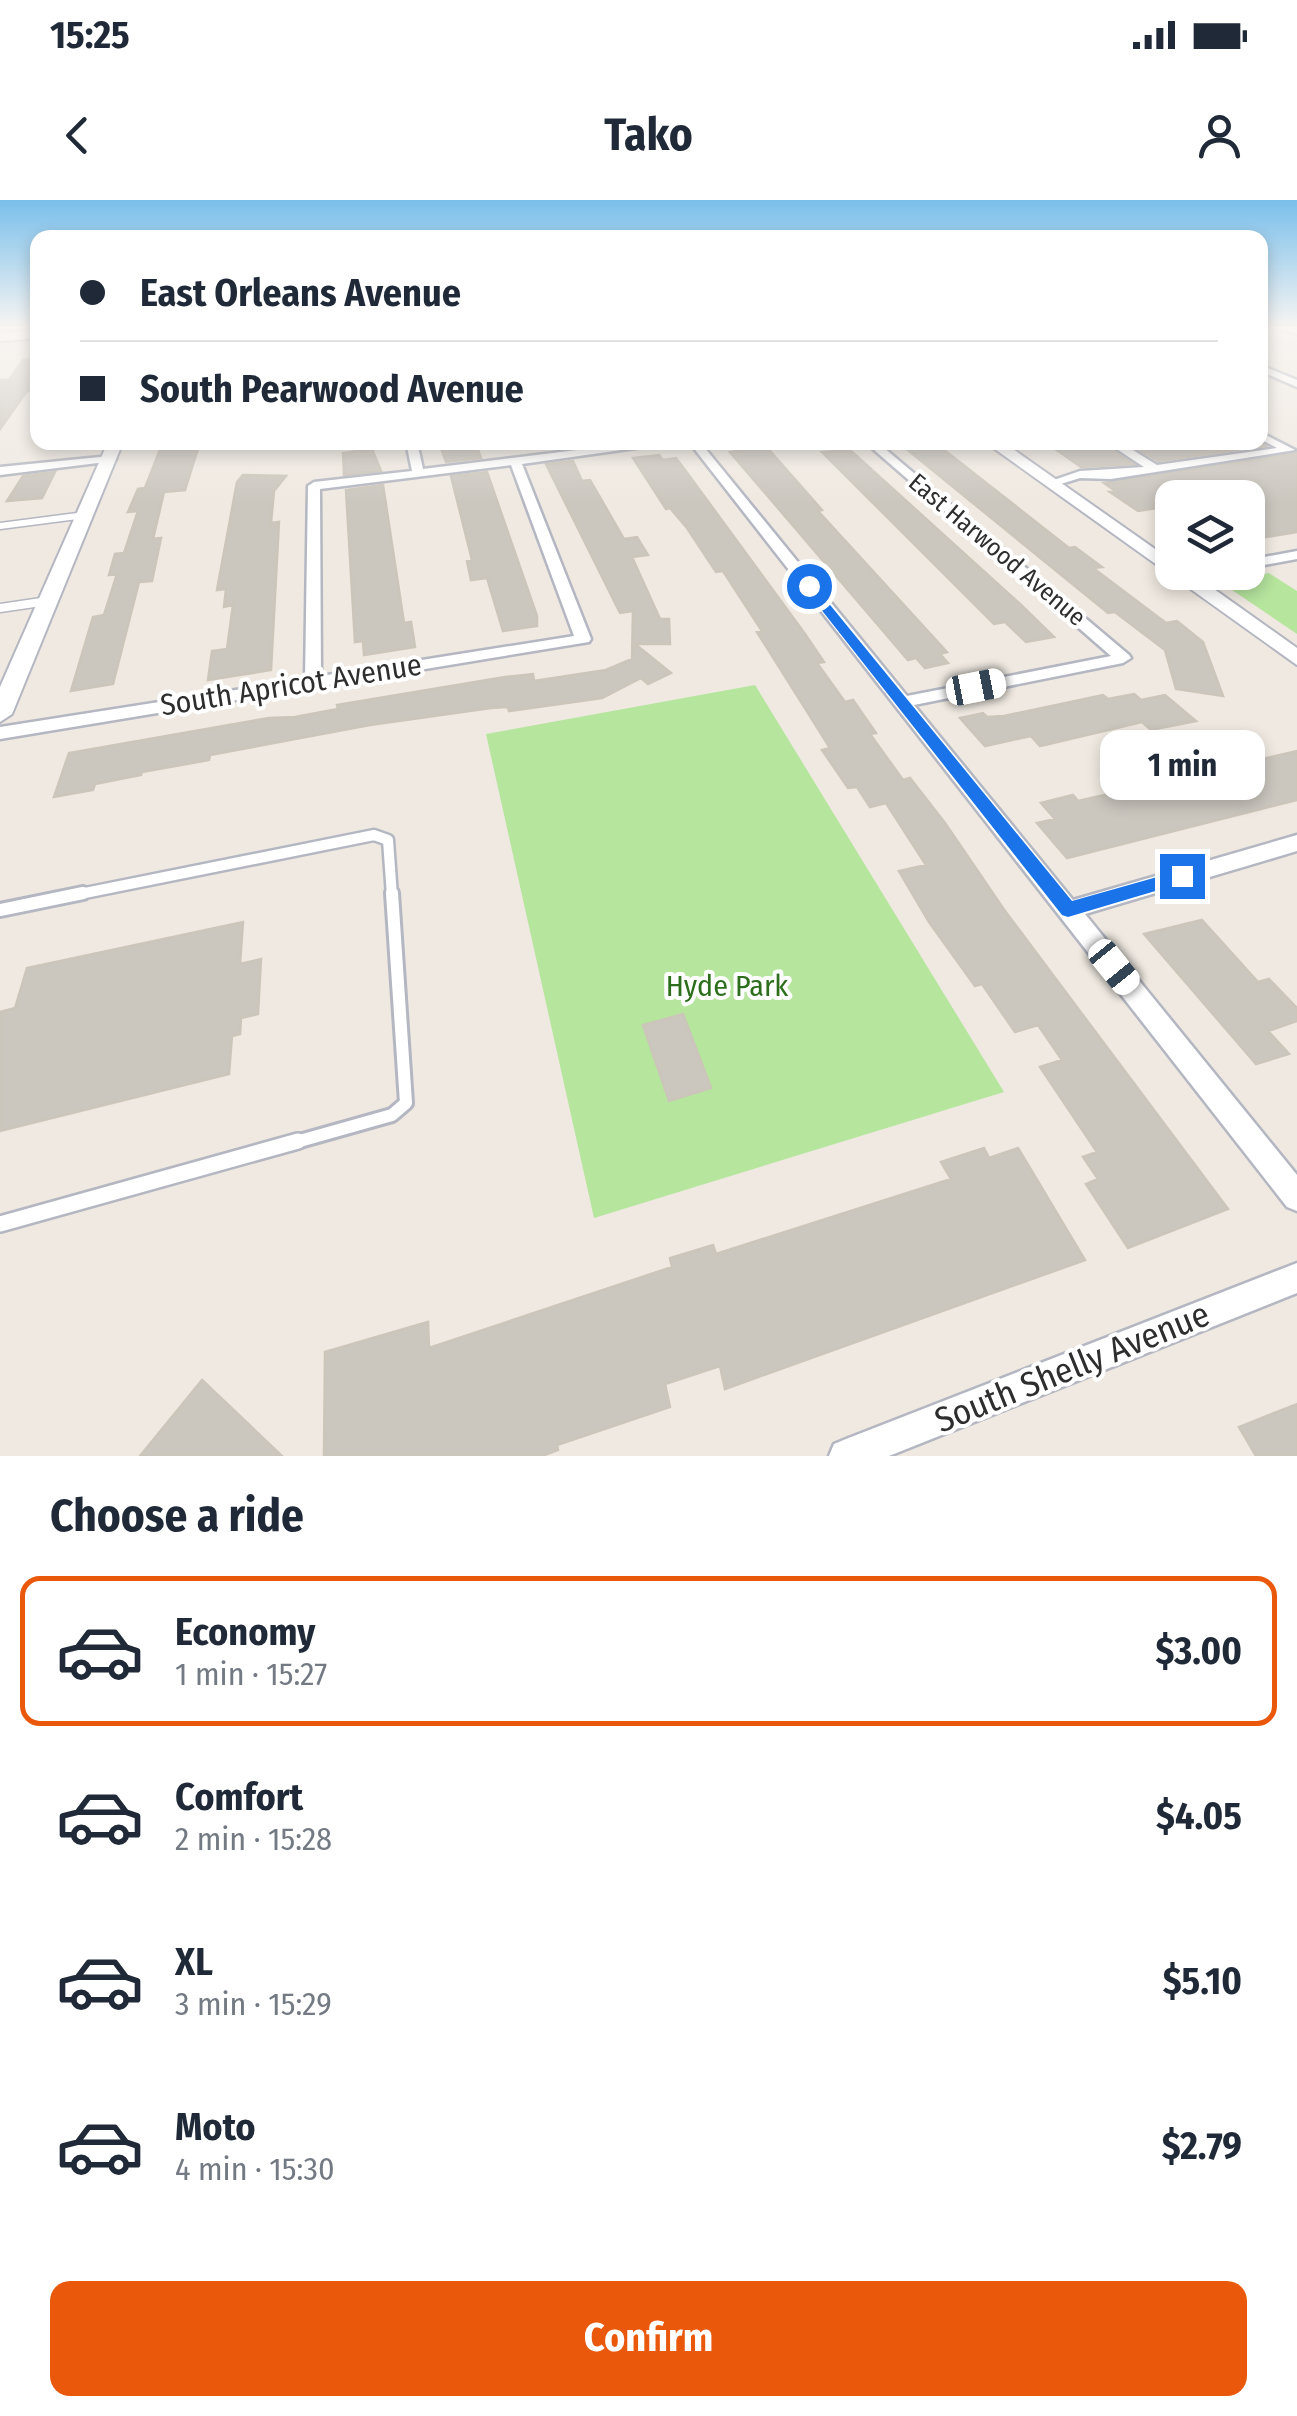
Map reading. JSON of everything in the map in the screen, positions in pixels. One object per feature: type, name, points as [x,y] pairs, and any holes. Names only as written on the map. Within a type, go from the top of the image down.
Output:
[{"type":"street","points":[[1050,483],[1109,480],[1111,475],[1289,450],[1268,440]]},
{"type":"street","points":[[413,450],[418,474]]},
{"type":"street","points":[[313,681],[314,486],[609,450]]},
{"type":"street","points":[[700,450],[1297,1196]]},
{"type":"street","name":"East Harwood Avenue","points":[[879,450],[1123,658],[902,702]]},
{"type":"street","points":[[1003,450],[1155,555]]},
{"type":"street","points":[[1124,450],[1155,469]]},
{"type":"street","points":[[0,471],[113,451]]},
{"type":"street","points":[[0,714],[113,451]]},
{"type":"street","name":"South Apricot Avenue","points":[[0,733],[583,638],[514,462]]},
{"type":"street","points":[[1265,561],[1297,555]]},
{"type":"street","points":[[1204,590],[1297,658]]},
{"type":"street","points":[[1068,910],[1297,843]]},
{"type":"street","name":"South Shelly Avenue","points":[[846,1456],[1297,1278]]},
{"type":"lane","points":[[1,528],[86,515]]},
{"type":"lane","points":[[0,608],[49,601]]},
{"type":"lane","points":[[0,910],[374,835],[388,840],[406,1103],[392,1115],[0,1224]]},
{"type":"green space","points":[[1265,574],[1297,591],[1297,634],[1232,590],[1265,590]]},
{"type":"green space","name":"Hyde Park","points":[[755,685],[1004,1092],[594,1218],[486,734]]},
{"type":"building","points":[[0,386],[30,386],[30,391],[0,429]]},
{"type":"building","points":[[160,450],[198,450],[185,490],[164,492],[153,539],[161,538],[152,581],[139,582],[113,684],[71,691],[93,617],[104,615],[117,574],[109,575],[115,554],[124,553],[138,511],[128,512],[138,489],[145,488]]},
{"type":"building","points":[[372,450],[381,471],[344,475],[343,453]]},
{"type":"building","points":[[442,450],[478,450],[481,458],[446,462]]},
{"type":"building","points":[[769,450],[822,510],[818,511],[947,652],[940,654],[948,663],[925,668],[916,658],[908,660],[730,452]]},
{"type":"building","points":[[850,450],[1054,637],[1026,642],[1005,622],[994,624],[822,452]]},
{"type":"building","points":[[908,450],[944,450],[1069,548],[1075,547],[1102,567],[1093,568],[1166,623],[1177,621],[1203,642],[1223,696],[1176,689],[1165,650],[1115,612],[1108,613]]},
{"type":"building","points":[[1057,450],[1111,450],[1133,464],[1081,467]]},
{"type":"building","points":[[1140,450],[1236,450],[1158,461]]},
{"type":"building","points":[[1297,453],[1297,532],[1265,537],[1265,480],[1155,480],[1155,508],[1138,511],[1110,492],[1117,492],[1104,483]]},
{"type":"building","points":[[659,455],[663,460],[676,458],[805,634],[824,662],[817,663],[845,702],[853,700],[876,733],[870,734],[903,780],[910,778],[945,823],[1005,911],[1228,1209],[1128,1248],[1086,1184],[1098,1179],[1083,1157],[1097,1152],[1040,1067],[1062,1060],[1038,1025],[1015,1032],[982,984],[975,986],[929,922],[899,871],[926,865],[886,803],[870,807],[857,787],[848,788],[822,750],[830,748],[723,571],[716,572],[687,528],[670,508],[666,509],[633,458]]},
{"type":"building","points":[[573,461],[582,481],[590,480],[624,539],[637,537],[648,555],[632,557],[660,619],[669,619],[670,644],[635,644],[671,673],[648,684],[641,678],[602,698],[370,725],[210,755],[209,760],[142,772],[95,784],[93,790],[54,797],[69,753],[269,718],[295,717],[338,709],[337,705],[505,677],[533,674],[534,681],[606,670],[632,659],[633,611],[620,613],[546,464]]},
{"type":"building","points":[[55,472],[42,498],[7,501],[23,476]]},
{"type":"building","points":[[487,472],[537,616],[537,626],[503,631],[487,578],[471,580],[467,561],[472,560],[451,476]]},
{"type":"building","points":[[243,475],[286,476],[274,491],[271,523],[279,522],[271,670],[208,680],[212,651],[227,649],[233,605],[224,607],[226,589],[217,590],[237,482]]},
{"type":"building","points":[[383,485],[404,623],[411,622],[415,647],[364,655],[363,641],[355,642],[346,490]]},
{"type":"building","points":[[1134,694],[1141,700],[1165,695],[1196,721],[1151,730],[1142,722],[1040,746],[1031,736],[985,746],[960,718],[983,713],[987,717],[1004,716],[1103,695],[1108,699]]},
{"type":"building","points":[[1297,751],[1297,800],[1067,858],[1037,823],[1055,819],[1041,803],[1073,795],[1078,801],[1197,774],[1190,767],[1220,760],[1227,767]]},
{"type":"building","points":[[1202,920],[1258,982],[1269,979],[1297,1008],[1297,1021],[1268,1031],[1289,1054],[1256,1064],[1144,934]]},
{"type":"building","points":[[243,922],[240,964],[261,959],[258,1014],[241,1018],[240,1034],[232,1036],[229,1074],[0,1131],[0,1012],[15,1008],[27,968]]},
{"type":"building","points":[[683,1014],[711,1088],[669,1101],[643,1025]]},
{"type":"building","points":[[984,1148],[989,1158],[1018,1148],[1085,1260],[725,1389],[720,1366],[665,1384],[670,1407],[557,1445],[558,1450],[542,1456],[324,1456],[325,1352],[428,1322],[429,1348],[672,1267],[670,1258],[713,1245],[716,1254],[951,1179],[941,1162]]},
{"type":"building","points":[[202,1380],[282,1456],[140,1456]]},
{"type":"building","points":[[1297,1404],[1297,1456],[1256,1456],[1239,1427]]},
{"type":"route","points":[[809,586],[1068,910],[1182,876]]}]
